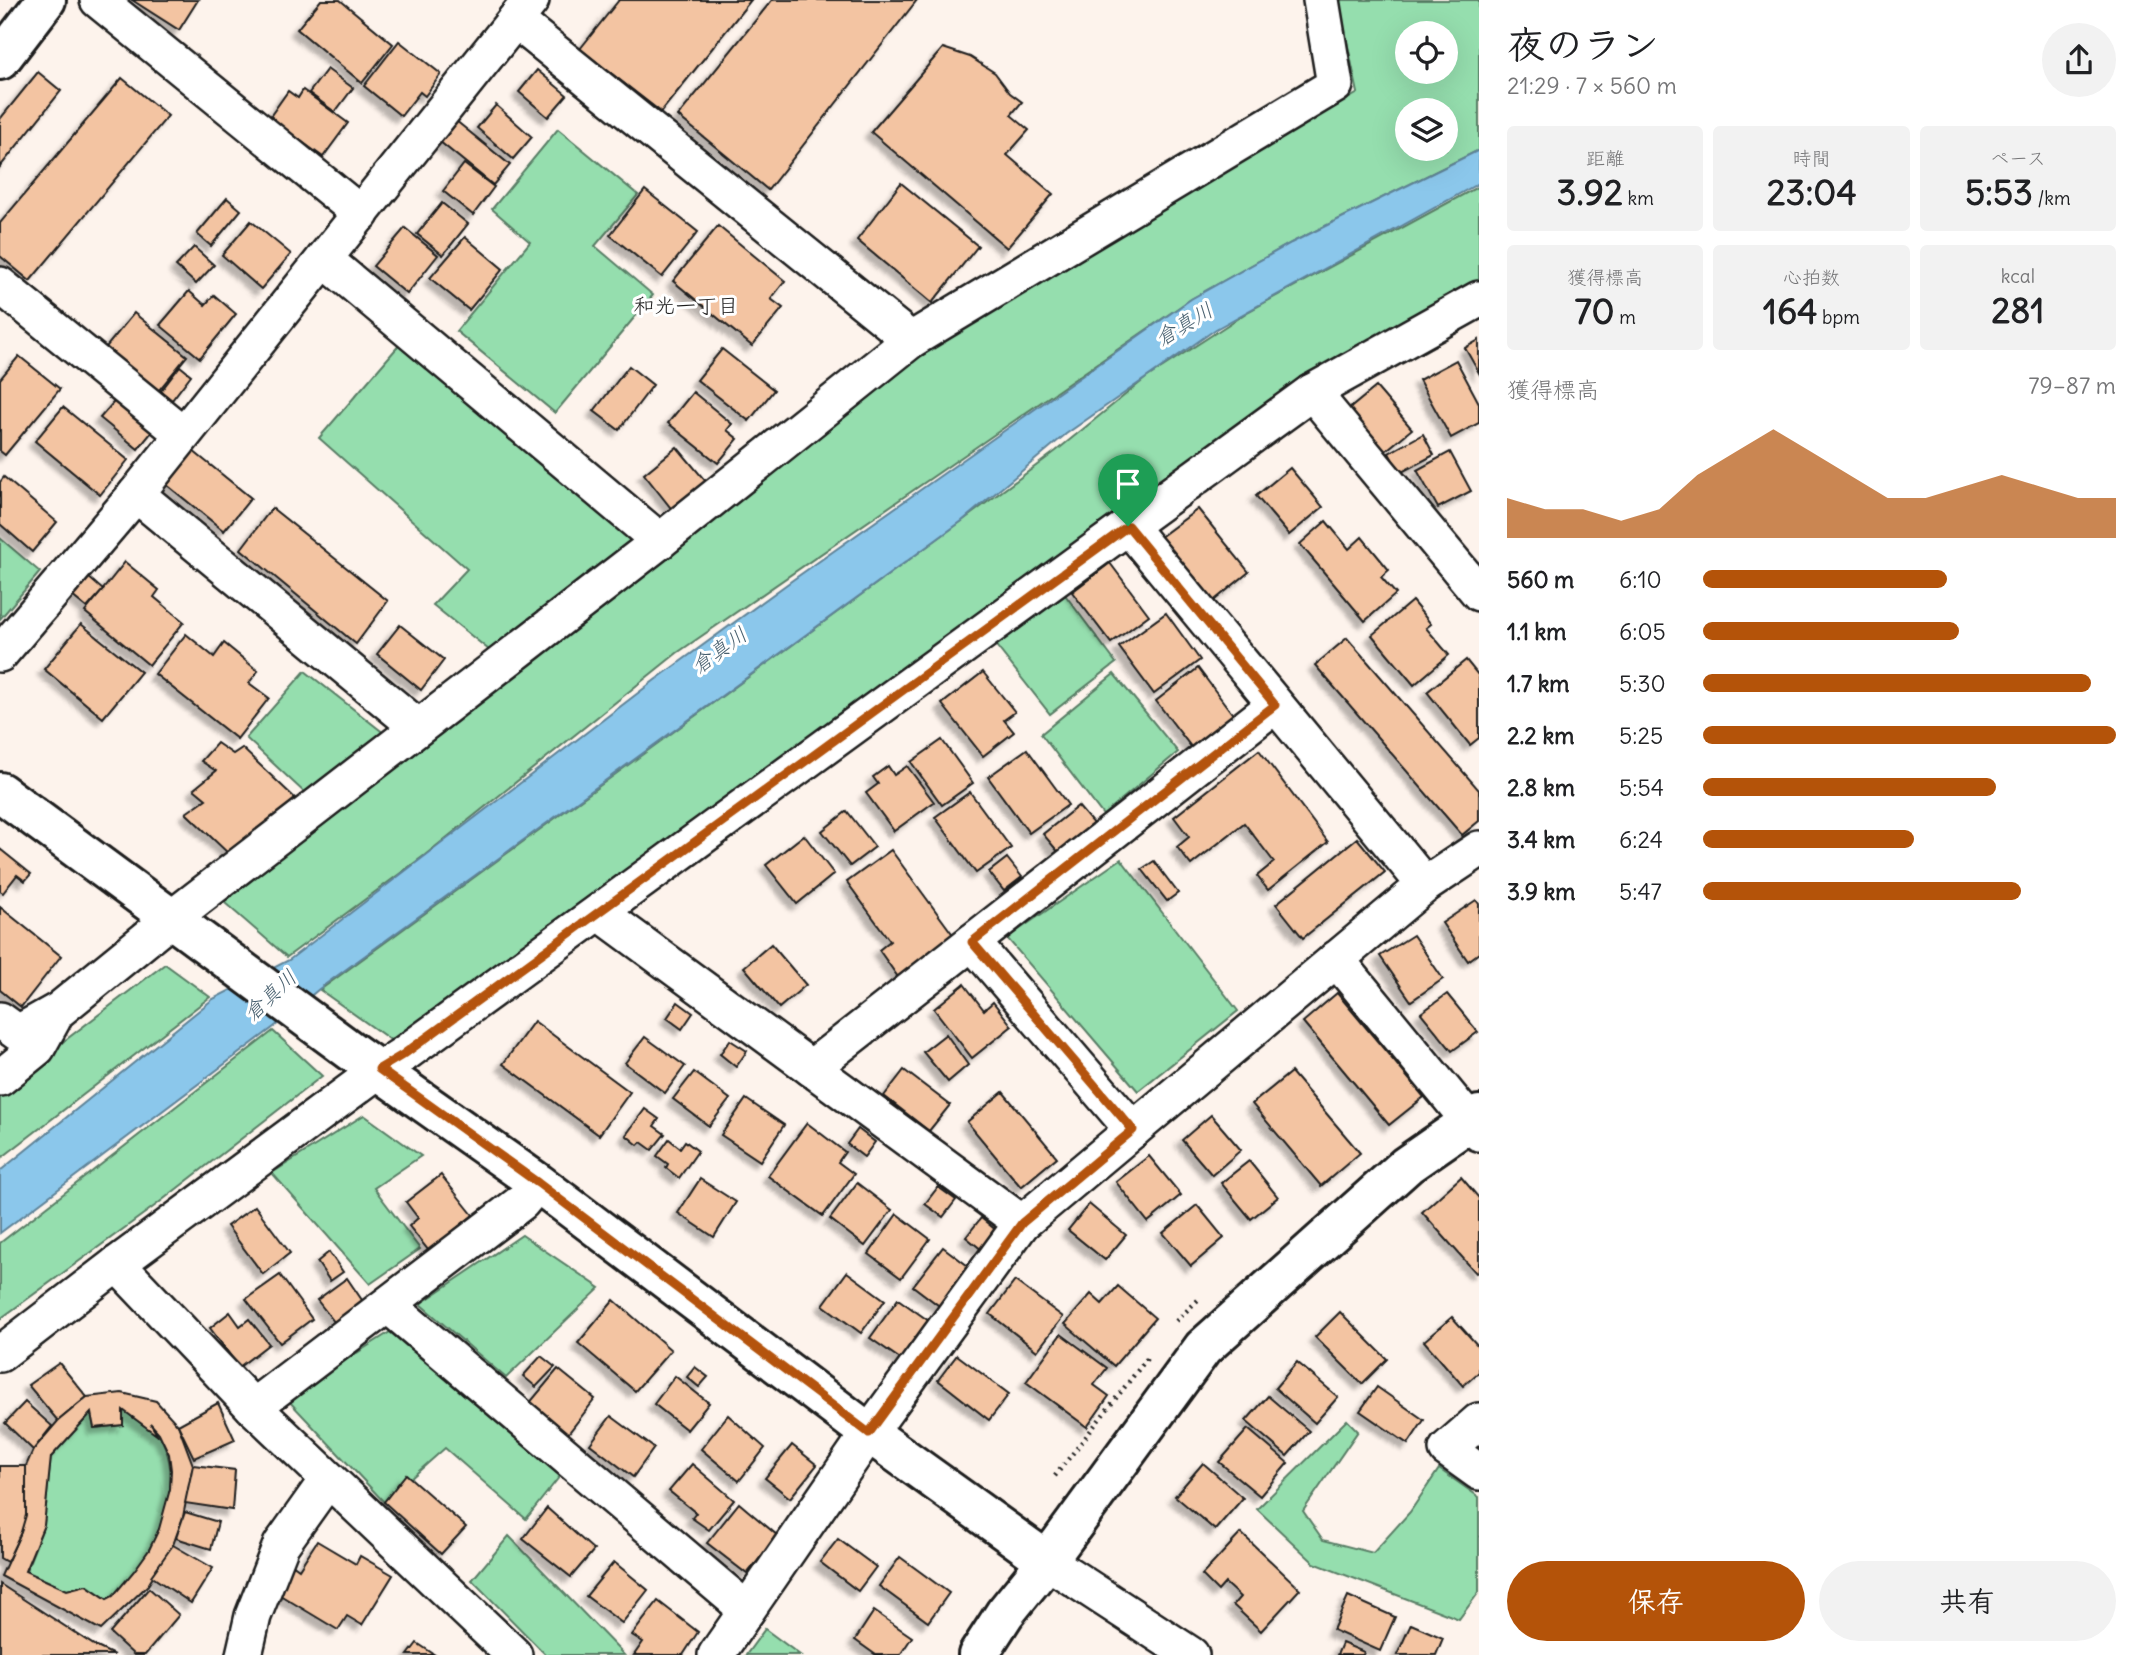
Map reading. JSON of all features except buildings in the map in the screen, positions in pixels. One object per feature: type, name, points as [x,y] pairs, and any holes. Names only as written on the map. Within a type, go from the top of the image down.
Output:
[{"type":"street","points":[[0,60],[46,0]]},
{"type":"street","points":[[99,0],[361,214]]},
{"type":"street","points":[[0,1020],[18,1033],[186,929],[418,727],[660,541],[911,340],[1335,85],[1321,0]]},
{"type":"street","points":[[0,654],[136,494],[523,10],[911,340]]},
{"type":"street","points":[[324,259],[660,541]]},
{"type":"street","points":[[0,285],[183,434]]},
{"type":"street","points":[[0,1354],[117,1264],[365,1060],[404,1054],[1312,391],[1479,299]]},
{"type":"street","points":[[1312,391],[1475,580]]},
{"type":"street","points":[[136,494],[418,727]]},
{"type":"street","points":[[1128,526],[1425,885]]},
{"type":"street","points":[[811,1068],[1275,705]]},
{"type":"street","points":[[0,792],[365,1060],[538,1183],[869,1433],[1047,1561],[1191,1655]]},
{"type":"street","points":[[716,1655],[869,1433],[1022,1223],[1425,885],[1479,849]]},
{"type":"street","points":[[600,913],[1022,1223]]},
{"type":"street","points":[[972,942],[1133,1130]]},
{"type":"street","points":[[978,1655],[1005,1613],[1047,1561],[1203,1348],[1407,1165],[1476,1123],[1336,960]]},
{"type":"street","points":[[0,1078],[37,1048],[59,1010]]},
{"type":"street","points":[[253,1408],[522,1202],[538,1183]]},
{"type":"street","points":[[117,1264],[253,1408],[514,1655]]},
{"type":"street","points":[[389,1306],[747,1610]]},
{"type":"street","points":[[1479,1421],[1447,1449],[1479,1472]]},
{"type":"street","points":[[244,1655],[253,1616],[282,1545],[328,1479]]},
{"type":"green space","points":[[1338,0],[1479,0],[1479,150],[1458,160],[1458,98],[1395,98],[1395,161],[1457,161],[1291,243],[1191,299],[677,653],[425,855],[287,957],[217,896],[914,354],[1358,93]]},
{"type":"green space","points":[[558,129],[638,195],[595,246],[653,295],[555,413],[456,331],[530,242],[492,209]]},
{"type":"green space","points":[[1479,186],[1479,304],[1291,397],[402,1048],[320,990],[962,521],[1056,451],[1146,378],[1249,311]]},
{"type":"green space","points":[[401,343],[636,536],[489,650],[433,605],[467,569],[319,438]]},
{"type":"green space","points":[[0,538],[40,572],[0,619]]},
{"type":"green space","points":[[1063,592],[1116,663],[1050,714],[994,643]]},
{"type":"green space","points":[[305,671],[385,734],[307,795],[246,738]]},
{"type":"green space","points":[[1114,674],[1178,752],[1103,815],[1041,734]]},
{"type":"green space","points":[[1121,859],[1238,1011],[1138,1091],[1007,938]]},
{"type":"green space","points":[[165,964],[210,997],[0,1159],[0,1090]]},
{"type":"green space","points":[[273,1031],[322,1076],[156,1205],[0,1319],[0,1243]]},
{"type":"green space","points":[[364,1115],[421,1156],[374,1188],[420,1249],[370,1284],[272,1173]]},
{"type":"green space","points":[[522,1235],[600,1288],[506,1378],[420,1304]]},
{"type":"green space","points":[[390,1332],[560,1476],[526,1519],[445,1448],[384,1502],[286,1398]]},
{"type":"green space","points":[[123,1410],[157,1435],[150,1423],[162,1441],[169,1460],[170,1480],[168,1501],[154,1541],[143,1560],[117,1592],[107,1599],[87,1585],[67,1590],[26,1571],[44,1525],[51,1457],[91,1413],[94,1428],[123,1425]]},
{"type":"green space","points":[[1347,1420],[1358,1431],[1303,1511],[1323,1540],[1373,1553],[1410,1512],[1439,1469],[1479,1497],[1479,1592],[1459,1619],[1314,1563],[1257,1509]]},
{"type":"green space","points":[[509,1536],[624,1655],[546,1655],[472,1580]]},
{"type":"green space","points":[[765,1629],[800,1655],[746,1655]]},
{"type":"water","name":"倉真川","points":[[1479,150],[1479,183],[1216,329],[1066,434],[962,521],[319,989],[274,1027],[0,1233],[0,1171],[213,999],[289,960],[655,680],[1191,299],[1291,243]]},
{"type":"district","name":"和光一丁目","points":[[686,305]]},
{"type":"route","points":[[1128,526],[1275,705],[972,942],[1133,1130],[1022,1223],[869,1433],[538,1183],[379,1069],[404,1054],[600,913],[1128,526]]}]
